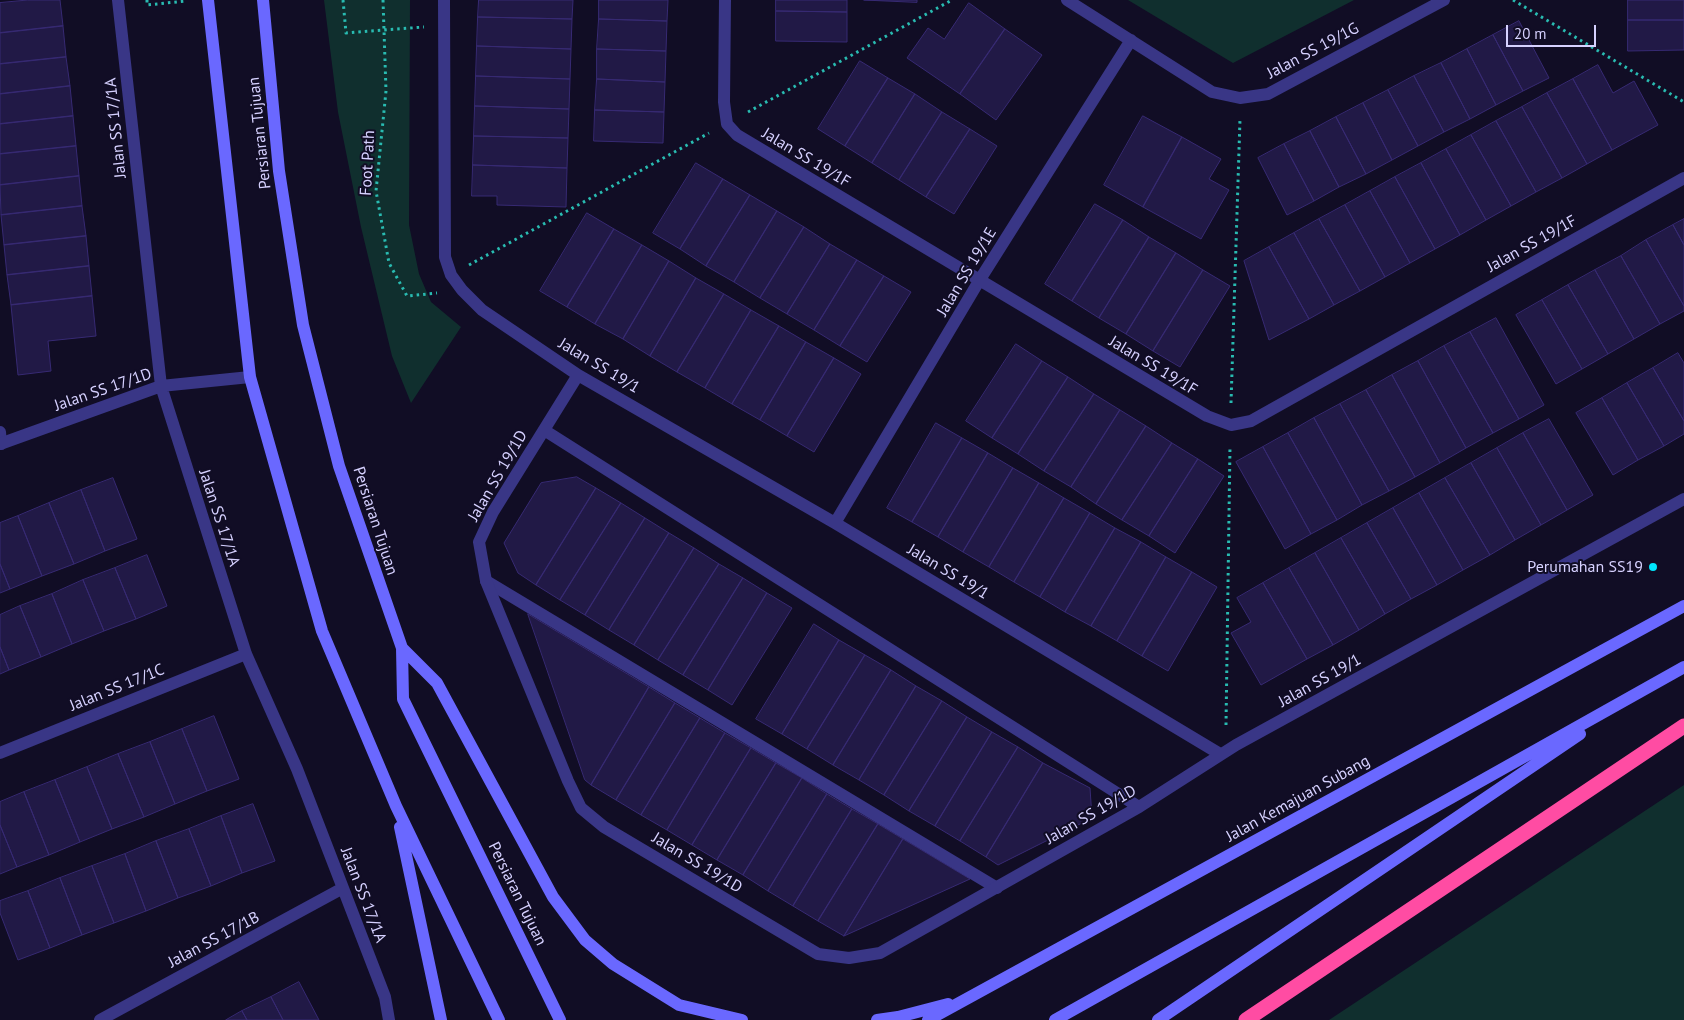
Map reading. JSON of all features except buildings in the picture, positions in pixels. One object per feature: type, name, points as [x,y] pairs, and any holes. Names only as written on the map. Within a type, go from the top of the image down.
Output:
[{"type":"highway","points":[[1246,1020],[1684,726]]},
{"type":"main road","points":[[208,0],[250,377],[322,632],[396,806],[499,1020]]},
{"type":"main road","name":"Persiaran Tujuan","points":[[263,0],[279,171],[303,325],[339,466],[402,648],[404,700],[560,1020]]},
{"type":"main road","name":"Jalan Kemajuan Subang","points":[[928,1020],[1684,606]]},
{"type":"main road","points":[[402,648],[437,683],[552,897],[585,940],[613,964],[679,1005],[742,1020]]},
{"type":"main road","points":[[1055,1020],[1684,667]]},
{"type":"main road","points":[[1158,1020],[1652,685]]},
{"type":"main road","points":[[396,806],[441,1020]]},
{"type":"main road","points":[[877,1020],[898,1017],[965,1000]]},
{"type":"street","name":"Jalan SS 17/1A","points":[[118,0],[161,386],[246,654],[297,770],[385,998],[389,1020]]},
{"type":"street","name":"Jalan SS 19/1","points":[[444,0],[445,257],[451,275],[462,290],[482,310],[578,375],[835,523],[1220,754],[1684,499]]},
{"type":"street","points":[[725,0],[724,102],[727,124]]},
{"type":"street","name":"Jalan SS 19/1G","points":[[1067,0],[1212,92],[1240,98],[1268,94],[1444,0]]},
{"type":"street","name":"Jalan SS 19/1E","points":[[835,523],[979,281],[1131,40]]},
{"type":"street","name":"Jalan SS 19/1F","points":[[727,124],[737,135],[979,281],[1207,416],[1231,425],[1251,421],[1684,178]]},
{"type":"street","name":"Jalan SS 19/1D","points":[[578,375],[493,512],[479,542],[486,581],[568,781],[582,808],[604,826],[818,954],[849,958],[880,954],[1139,807],[1220,754]]},
{"type":"street","name":"Jalan SS 17/1D","points":[[0,440],[161,386],[250,377]]},
{"type":"street","points":[[544,430],[1139,807]]},
{"type":"street","points":[[486,581],[997,888]]},
{"type":"street","name":"Jalan SS 17/1C","points":[[0,753],[246,654]]},
{"type":"street","name":"Jalan SS 17/1B","points":[[100,1020],[343,888]]},
{"type":"path","points":[[147,0],[147,5],[191,0]]},
{"type":"path","points":[[343,0],[346,33],[444,26]]},
{"type":"path","name":"Foot Path","points":[[383,0],[386,91],[376,192],[389,263],[407,296],[462,290]]},
{"type":"path","points":[[451,275],[952,0]]},
{"type":"path","points":[[1512,0],[1684,102]]},
{"type":"green space","points":[[324,0],[410,0],[409,225],[419,274],[431,302],[461,327],[411,403],[392,356],[361,227],[338,112]]},
{"type":"green space","points":[[1128,0],[1354,0],[1233,63]]},
{"type":"green space","points":[[1684,785],[1684,1020],[1329,1020]]},
{"type":"place","name":"Perumahan SS19","points":[[1653,567]]}]
